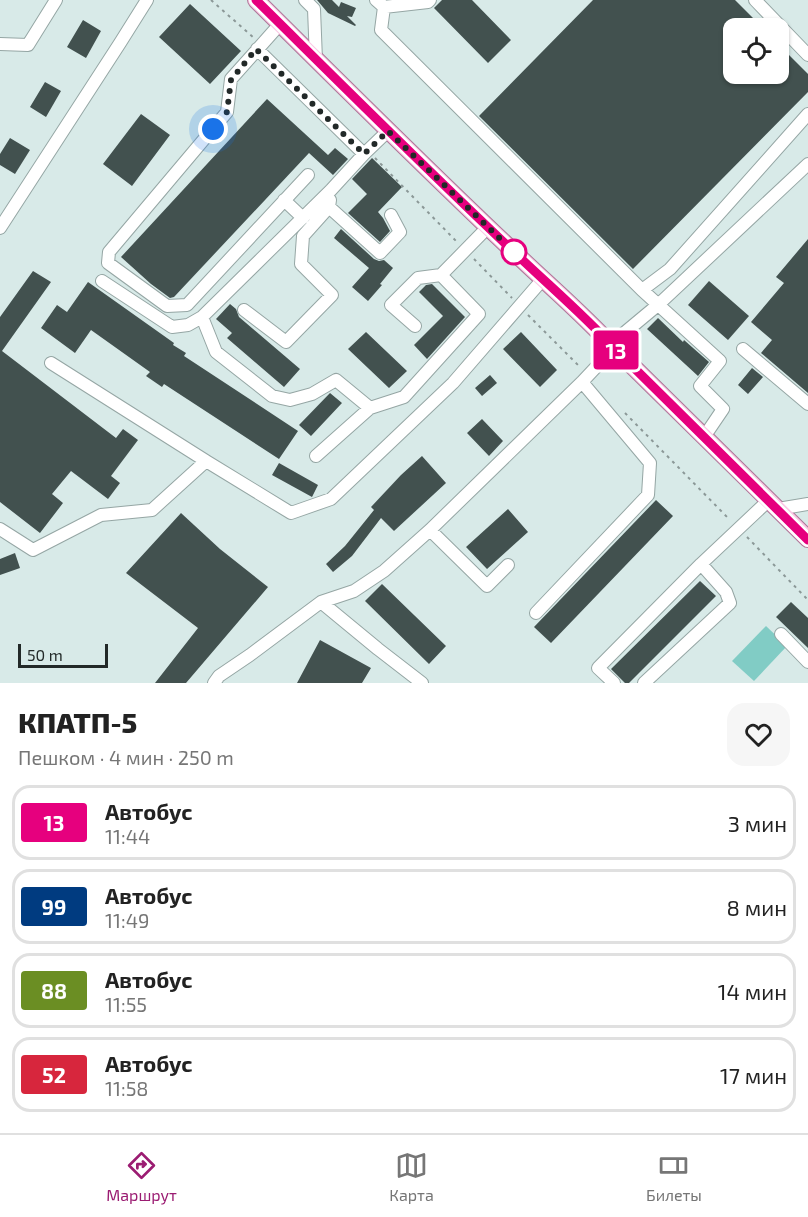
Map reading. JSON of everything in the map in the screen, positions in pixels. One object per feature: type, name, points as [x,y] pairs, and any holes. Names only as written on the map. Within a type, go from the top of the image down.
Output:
[{"type":"main road","points":[[256,0],[388,131],[590,322],[808,540]]},
{"type":"street","points":[[0,44],[28,45],[56,0]]},
{"type":"street","points":[[0,226],[147,0]]},
{"type":"street","points":[[306,0],[314,9],[316,60]]},
{"type":"street","points":[[430,0],[428,2],[380,4],[381,30],[642,290],[720,361],[700,386],[723,409],[704,437]]},
{"type":"street","points":[[755,0],[808,55]]},
{"type":"street","points":[[280,24],[231,80],[227,112],[109,252],[108,262],[167,306],[187,305],[308,175]]},
{"type":"street","points":[[256,49],[364,154]]},
{"type":"street","points":[[642,290],[670,269],[808,114]]},
{"type":"street","points":[[102,281],[172,327],[188,325],[202,317],[388,131]]},
{"type":"street","points":[[217,679],[321,602],[354,591],[384,571],[430,530],[582,382],[612,346],[808,164]]},
{"type":"street","points":[[244,310],[286,342],[332,295],[301,264],[303,236],[329,207],[331,190]]},
{"type":"street","points":[[284,200],[303,218]]},
{"type":"street","points":[[329,207],[380,253],[400,232],[391,215]]},
{"type":"street","points":[[415,326],[391,305],[418,278],[441,275],[488,227]]},
{"type":"street","points":[[316,456],[370,408],[404,397],[479,314],[441,275]]},
{"type":"street","points":[[51,363],[206,462],[291,513],[331,499],[453,383],[543,279]]},
{"type":"street","points":[[202,317],[216,352],[272,396],[290,400],[312,394],[336,380],[370,408]]},
{"type":"street","points":[[743,348],[808,404]]},
{"type":"street","points":[[536,613],[648,495],[650,463],[582,382]]},
{"type":"street","points":[[0,529],[33,550],[100,515],[152,510],[206,462]]},
{"type":"street","points":[[614,683],[598,668],[701,564],[773,505],[808,504]]},
{"type":"street","points":[[430,530],[487,586],[508,565]]},
{"type":"street","points":[[644,683],[730,603],[726,592],[701,564]]},
{"type":"street","points":[[321,602],[422,683]]},
{"type":"street","points":[[781,634],[808,662]]},
{"type":"street","points":[[217,679],[230,683]]},
{"type":"shaded area","points":[[766,626],[787,646],[754,681],[732,661]]},
{"type":"building","points":[[317,0],[332,0],[339,7],[341,2],[356,8],[352,17],[347,16],[356,25],[328,13]]},
{"type":"building","points":[[442,0],[472,0],[511,40],[488,63],[434,8]]},
{"type":"building","points":[[593,0],[735,0],[753,18],[723,18],[723,84],[789,84],[789,55],[808,74],[808,92],[633,269],[479,116]]},
{"type":"building","points":[[190,4],[241,51],[210,84],[159,37]]},
{"type":"building","points":[[83,20],[101,31],[86,58],[67,47]]},
{"type":"building","points":[[45,82],[61,91],[46,117],[30,107]]},
{"type":"building","points":[[267,99],[328,155],[335,148],[348,159],[333,175],[309,153],[174,297],[170,298],[121,257]]},
{"type":"building","points":[[141,114],[170,135],[132,186],[103,164]]},
{"type":"building","points":[[10,138],[30,150],[15,174],[0,165],[0,154]]},
{"type":"building","points":[[372,158],[402,187],[378,212],[390,231],[380,242],[348,213],[367,194],[352,179]]},
{"type":"building","points":[[341,229],[374,259],[384,260],[393,268],[368,301],[352,287],[369,268],[334,238]]},
{"type":"building","points":[[808,239],[808,393],[761,353],[772,340],[751,322],[784,283],[776,277]]},
{"type":"building","points":[[33,271],[51,282],[2,351],[116,438],[123,429],[138,440],[111,476],[120,483],[108,499],[71,471],[52,494],[63,503],[40,533],[0,502],[0,317]]},
{"type":"building","points":[[709,281],[749,316],[728,340],[688,305]]},
{"type":"building","points":[[88,282],[174,343],[173,345],[186,353],[184,356],[298,431],[279,459],[164,384],[162,387],[146,376],[150,372],[91,330],[75,353],[41,328],[57,305],[67,312]]},
{"type":"building","points":[[432,284],[465,317],[427,359],[414,345],[443,316],[419,292],[426,285]]},
{"type":"building","points":[[230,304],[236,309],[239,317],[300,369],[284,387],[227,338],[232,333],[216,319]]},
{"type":"building","points":[[658,318],[683,342],[684,340],[709,362],[698,376],[647,329]]},
{"type":"building","points":[[366,332],[407,371],[389,388],[348,349]]},
{"type":"building","points":[[521,332],[557,370],[540,387],[503,349]]},
{"type":"building","points":[[752,368],[763,377],[748,394],[738,385]]},
{"type":"building","points":[[490,375],[497,383],[482,396],[475,388]]},
{"type":"building","points":[[330,393],[342,403],[311,436],[299,425]]},
{"type":"building","points":[[482,419],[503,441],[489,456],[467,433]]},
{"type":"building","points":[[422,456],[446,483],[394,531],[381,518],[352,556],[333,572],[326,564],[345,546],[374,510],[371,507]]},
{"type":"building","points":[[279,463],[318,485],[312,497],[272,475]]},
{"type":"building","points":[[656,500],[673,516],[551,643],[534,627]]},
{"type":"building","points":[[508,509],[528,532],[487,569],[466,547]]},
{"type":"building","points":[[181,513],[220,549],[268,587],[186,683],[155,683],[198,628],[126,573]]},
{"type":"building","points":[[15,553],[20,568],[0,575],[0,559]]},
{"type":"building","points":[[700,581],[716,596],[629,683],[625,683],[611,669]]},
{"type":"building","points":[[382,584],[446,646],[429,664],[365,601]]},
{"type":"building","points":[[791,602],[808,618],[808,648],[776,617]]},
{"type":"building","points":[[320,640],[371,668],[362,683],[297,683]]},
{"type":"bus line","name":"13","points":[[256,0],[388,131],[590,322],[808,540]]},
{"type":"route","points":[[213,129],[227,112],[231,80],[256,49],[364,154],[388,131],[514,252]]}]
